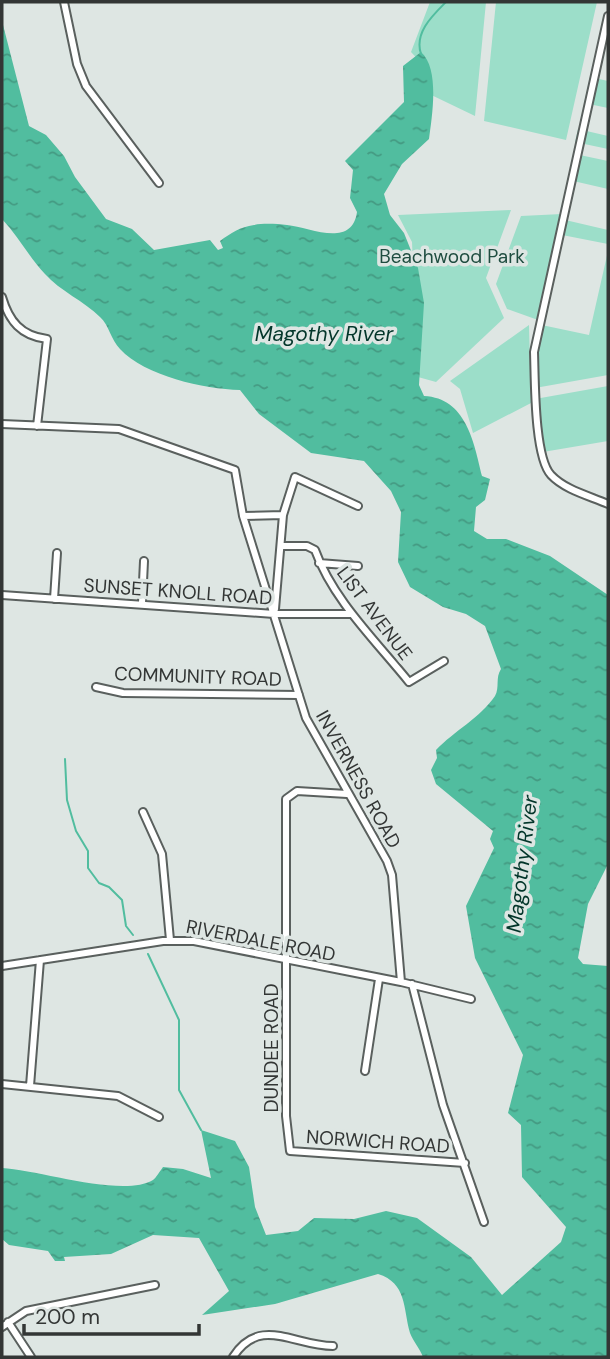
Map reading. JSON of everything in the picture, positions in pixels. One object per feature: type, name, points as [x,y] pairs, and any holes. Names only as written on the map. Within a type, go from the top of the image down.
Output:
[{"type":"street","points":[[64,2],[71,40],[86,86],[159,183]]},
{"type":"street","points":[[608,16],[534,352],[535,397],[545,466],[565,486],[608,505]]},
{"type":"street","points":[[2,297],[6,313],[17,327],[34,338],[47,339],[37,426],[2,424]]},
{"type":"street","name":"INVERNESS ROAD","points":[[37,426],[119,429],[235,470],[243,516],[306,718],[347,794],[381,849],[392,875],[401,982]]},
{"type":"street","points":[[274,614],[283,515],[295,477],[358,506]]},
{"type":"street","points":[[243,516],[283,515]]},
{"type":"street","points":[[282,546],[312,547],[318,563],[358,566]]},
{"type":"street","points":[[54,599],[57,553]]},
{"type":"street","points":[[142,603],[144,561]]},
{"type":"street","name":"LIST AVENUE","points":[[318,563],[352,614],[409,682],[444,661]]},
{"type":"street","name":"SUNSET KNOLL ROAD","points":[[2,595],[274,614],[352,614]]},
{"type":"street","name":"COMMUNITY ROAD","points":[[96,687],[123,693],[299,695]]},
{"type":"street","name":"DUNDEE ROAD","points":[[290,1151],[286,1116],[286,799],[297,791],[347,794]]},
{"type":"street","points":[[143,812],[162,854],[170,940]]},
{"type":"street","name":"RIVERDALE ROAD","points":[[2,966],[170,940],[194,941],[412,984],[471,999]]},
{"type":"street","points":[[30,1086],[40,960]]},
{"type":"street","points":[[365,1071],[379,979]]},
{"type":"street","points":[[412,984],[443,1105],[484,1222]]},
{"type":"street","points":[[2,1084],[118,1096],[159,1117]]},
{"type":"street","name":"NORWICH ROAD","points":[[290,1151],[465,1163]]},
{"type":"street","points":[[2,1327],[26,1311],[155,1285]]},
{"type":"street","points":[[8,1322],[31,1357]]},
{"type":"street","points":[[233,1357],[246,1340],[259,1335],[333,1346]]},
{"type":"green space","points":[[430,2],[486,2],[475,116],[423,91],[429,71],[411,52]]},
{"type":"green space","points":[[496,2],[597,2],[566,140],[484,121]]},
{"type":"green space","points":[[590,77],[608,81],[608,108],[584,103]]},
{"type":"green space","points":[[578,129],[608,136],[608,149],[575,142]]},
{"type":"green space","points":[[575,154],[608,161],[608,189],[569,180]]},
{"type":"green space","name":"Beachwood Park","points":[[511,210],[486,278],[504,318],[436,382],[418,377],[412,242],[398,215]]},
{"type":"green space","name":"Beachwood Park","points":[[562,214],[561,219],[608,230],[608,244],[557,234],[538,320],[507,309],[496,284],[521,216]]},
{"type":"green space","name":"Beachwood Park","points":[[608,251],[608,375],[535,388],[534,337],[537,324],[589,335]]},
{"type":"green space","name":"Beachwood Park","points":[[529,325],[531,403],[473,433],[460,389],[450,381]]},
{"type":"green space","points":[[608,386],[608,441],[537,453],[535,399]]},
{"type":"water","name":"Magothy River","points":[[2,21],[29,126],[46,135],[64,156],[75,177],[106,219],[132,229],[154,250],[210,240],[218,250],[223,248],[220,241],[228,235],[258,224],[287,225],[328,233],[347,230],[357,212],[350,198],[353,170],[345,161],[404,102],[403,66],[421,52],[427,60],[433,81],[429,139],[402,164],[384,194],[390,215],[404,233],[418,268],[424,303],[419,385],[424,396],[438,399],[459,413],[471,436],[482,476],[490,479],[485,500],[476,507],[474,531],[487,539],[506,539],[550,556],[608,595],[608,864],[588,904],[578,958],[583,964],[608,966],[608,1357],[423,1357],[410,1333],[399,1290],[394,1283],[378,1274],[275,1304],[202,1315],[229,1291],[199,1238],[153,1235],[111,1254],[64,1257],[65,1261],[55,1261],[48,1251],[9,1245],[2,1239],[2,1168],[80,1182],[122,1186],[139,1185],[153,1180],[163,1167],[183,1169],[211,1178],[201,1130],[235,1141],[249,1167],[255,1207],[266,1235],[298,1231],[314,1218],[354,1219],[386,1211],[417,1218],[471,1257],[502,1295],[561,1242],[566,1227],[522,1177],[521,1125],[508,1113],[523,1055],[475,958],[466,906],[494,848],[490,839],[493,831],[436,784],[431,770],[437,758],[436,750],[482,711],[495,696],[501,669],[485,626],[466,614],[443,607],[410,587],[398,562],[401,512],[391,491],[364,461],[311,453],[259,414],[240,390],[193,384],[144,367],[120,349],[100,317],[58,286],[39,267],[2,219]]},
{"type":"waterway","points":[[421,54],[419,46],[422,32],[446,2]]},
{"type":"waterway","points":[[65,759],[67,800],[76,831],[88,851],[88,868],[99,883],[109,887],[122,900],[126,926],[133,935]]},
{"type":"waterway","points":[[148,954],[179,1020],[179,1090],[201,1130]]}]
